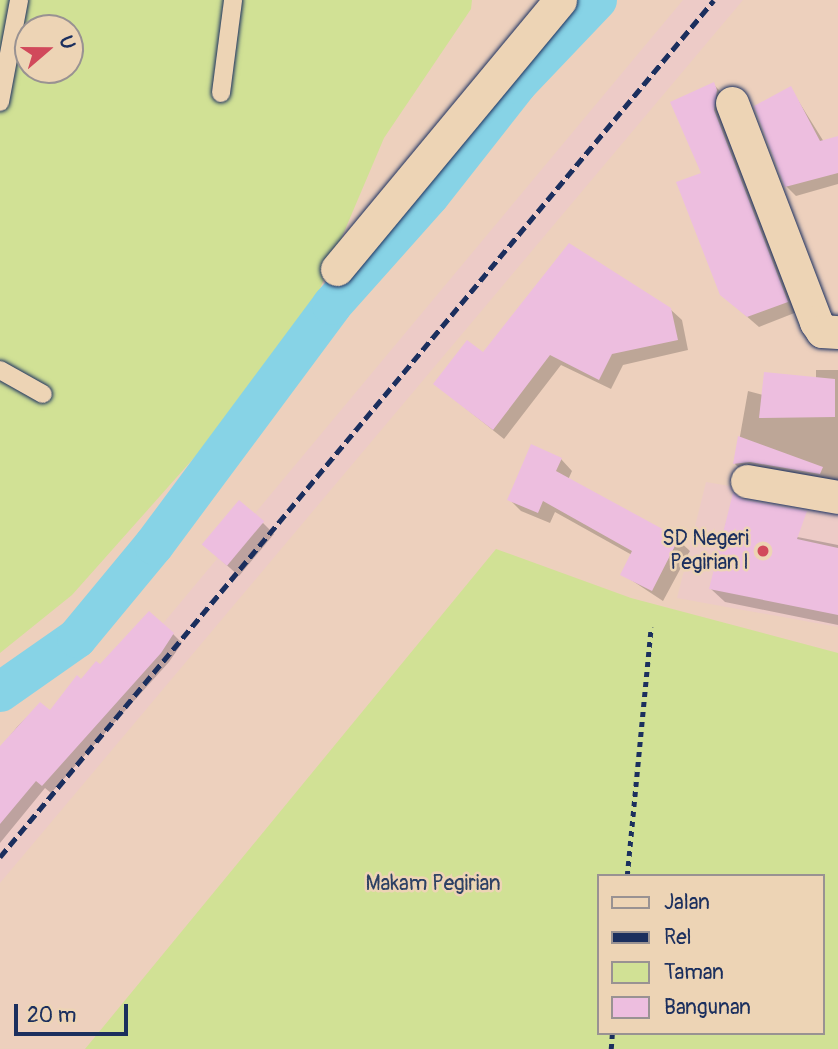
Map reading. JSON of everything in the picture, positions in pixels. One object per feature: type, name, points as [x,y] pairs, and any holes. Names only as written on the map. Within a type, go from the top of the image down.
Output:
[{"type":"street","points":[[337,269],[561,0]]},
{"type":"street","points":[[732,103],[816,322],[822,331],[838,332]]},
{"type":"street","points":[[747,481],[838,497]]},
{"type":"lane","points":[[0,102],[19,0]]},
{"type":"lane","points":[[221,93],[233,0]]},
{"type":"lane","points":[[0,370],[43,394]]},
{"type":"path","points":[[627,874],[651,627]]},
{"type":"shaded area","points":[[683,0],[743,0],[0,883],[0,819]]},
{"type":"shaded area","name":"SD Negeri Pegirian I","points":[[706,482],[838,504],[838,627],[677,598]]},
{"type":"green space","points":[[0,0],[472,0],[471,9],[384,138],[319,291],[265,378],[72,595],[0,653]]},
{"type":"green space","name":"Makam Pegirian","points":[[496,549],[631,598],[838,653],[838,1049],[85,1049]]},
{"type":"building","points":[[714,82],[717,90],[714,110],[788,302],[747,317],[720,295],[676,182],[701,173],[670,102]]},
{"type":"building","points":[[791,86],[820,141],[838,136],[838,173],[785,187],[754,106]]},
{"type":"building","points":[[569,243],[671,308],[678,340],[612,354],[599,380],[550,355],[493,430],[433,384],[467,340],[483,352]]},
{"type":"building","points":[[764,372],[835,379],[835,417],[759,418]]},
{"type":"building","points":[[738,436],[823,467],[820,474],[750,462],[733,464]]},
{"type":"building","points":[[531,444],[562,458],[556,471],[679,538],[652,591],[620,575],[632,551],[543,501],[538,513],[507,500]]},
{"type":"building","points":[[733,493],[744,500],[807,511],[797,539],[838,548],[838,615],[709,589]]},
{"type":"building","points":[[239,500],[264,521],[227,566],[202,544]]},
{"type":"building","points":[[149,611],[174,633],[161,653],[42,786],[36,781],[0,824],[0,746],[40,702],[50,710],[77,675],[81,679],[96,661],[100,664]]},
{"type":"waterway","points":[[0,692],[77,638],[154,545],[332,305],[430,195],[517,84],[597,0]]},
{"type":"railway","points":[[0,857],[714,0]]},
{"type":"place","name":"SD Negeri Pegirian I","points":[[763,551]]}]
